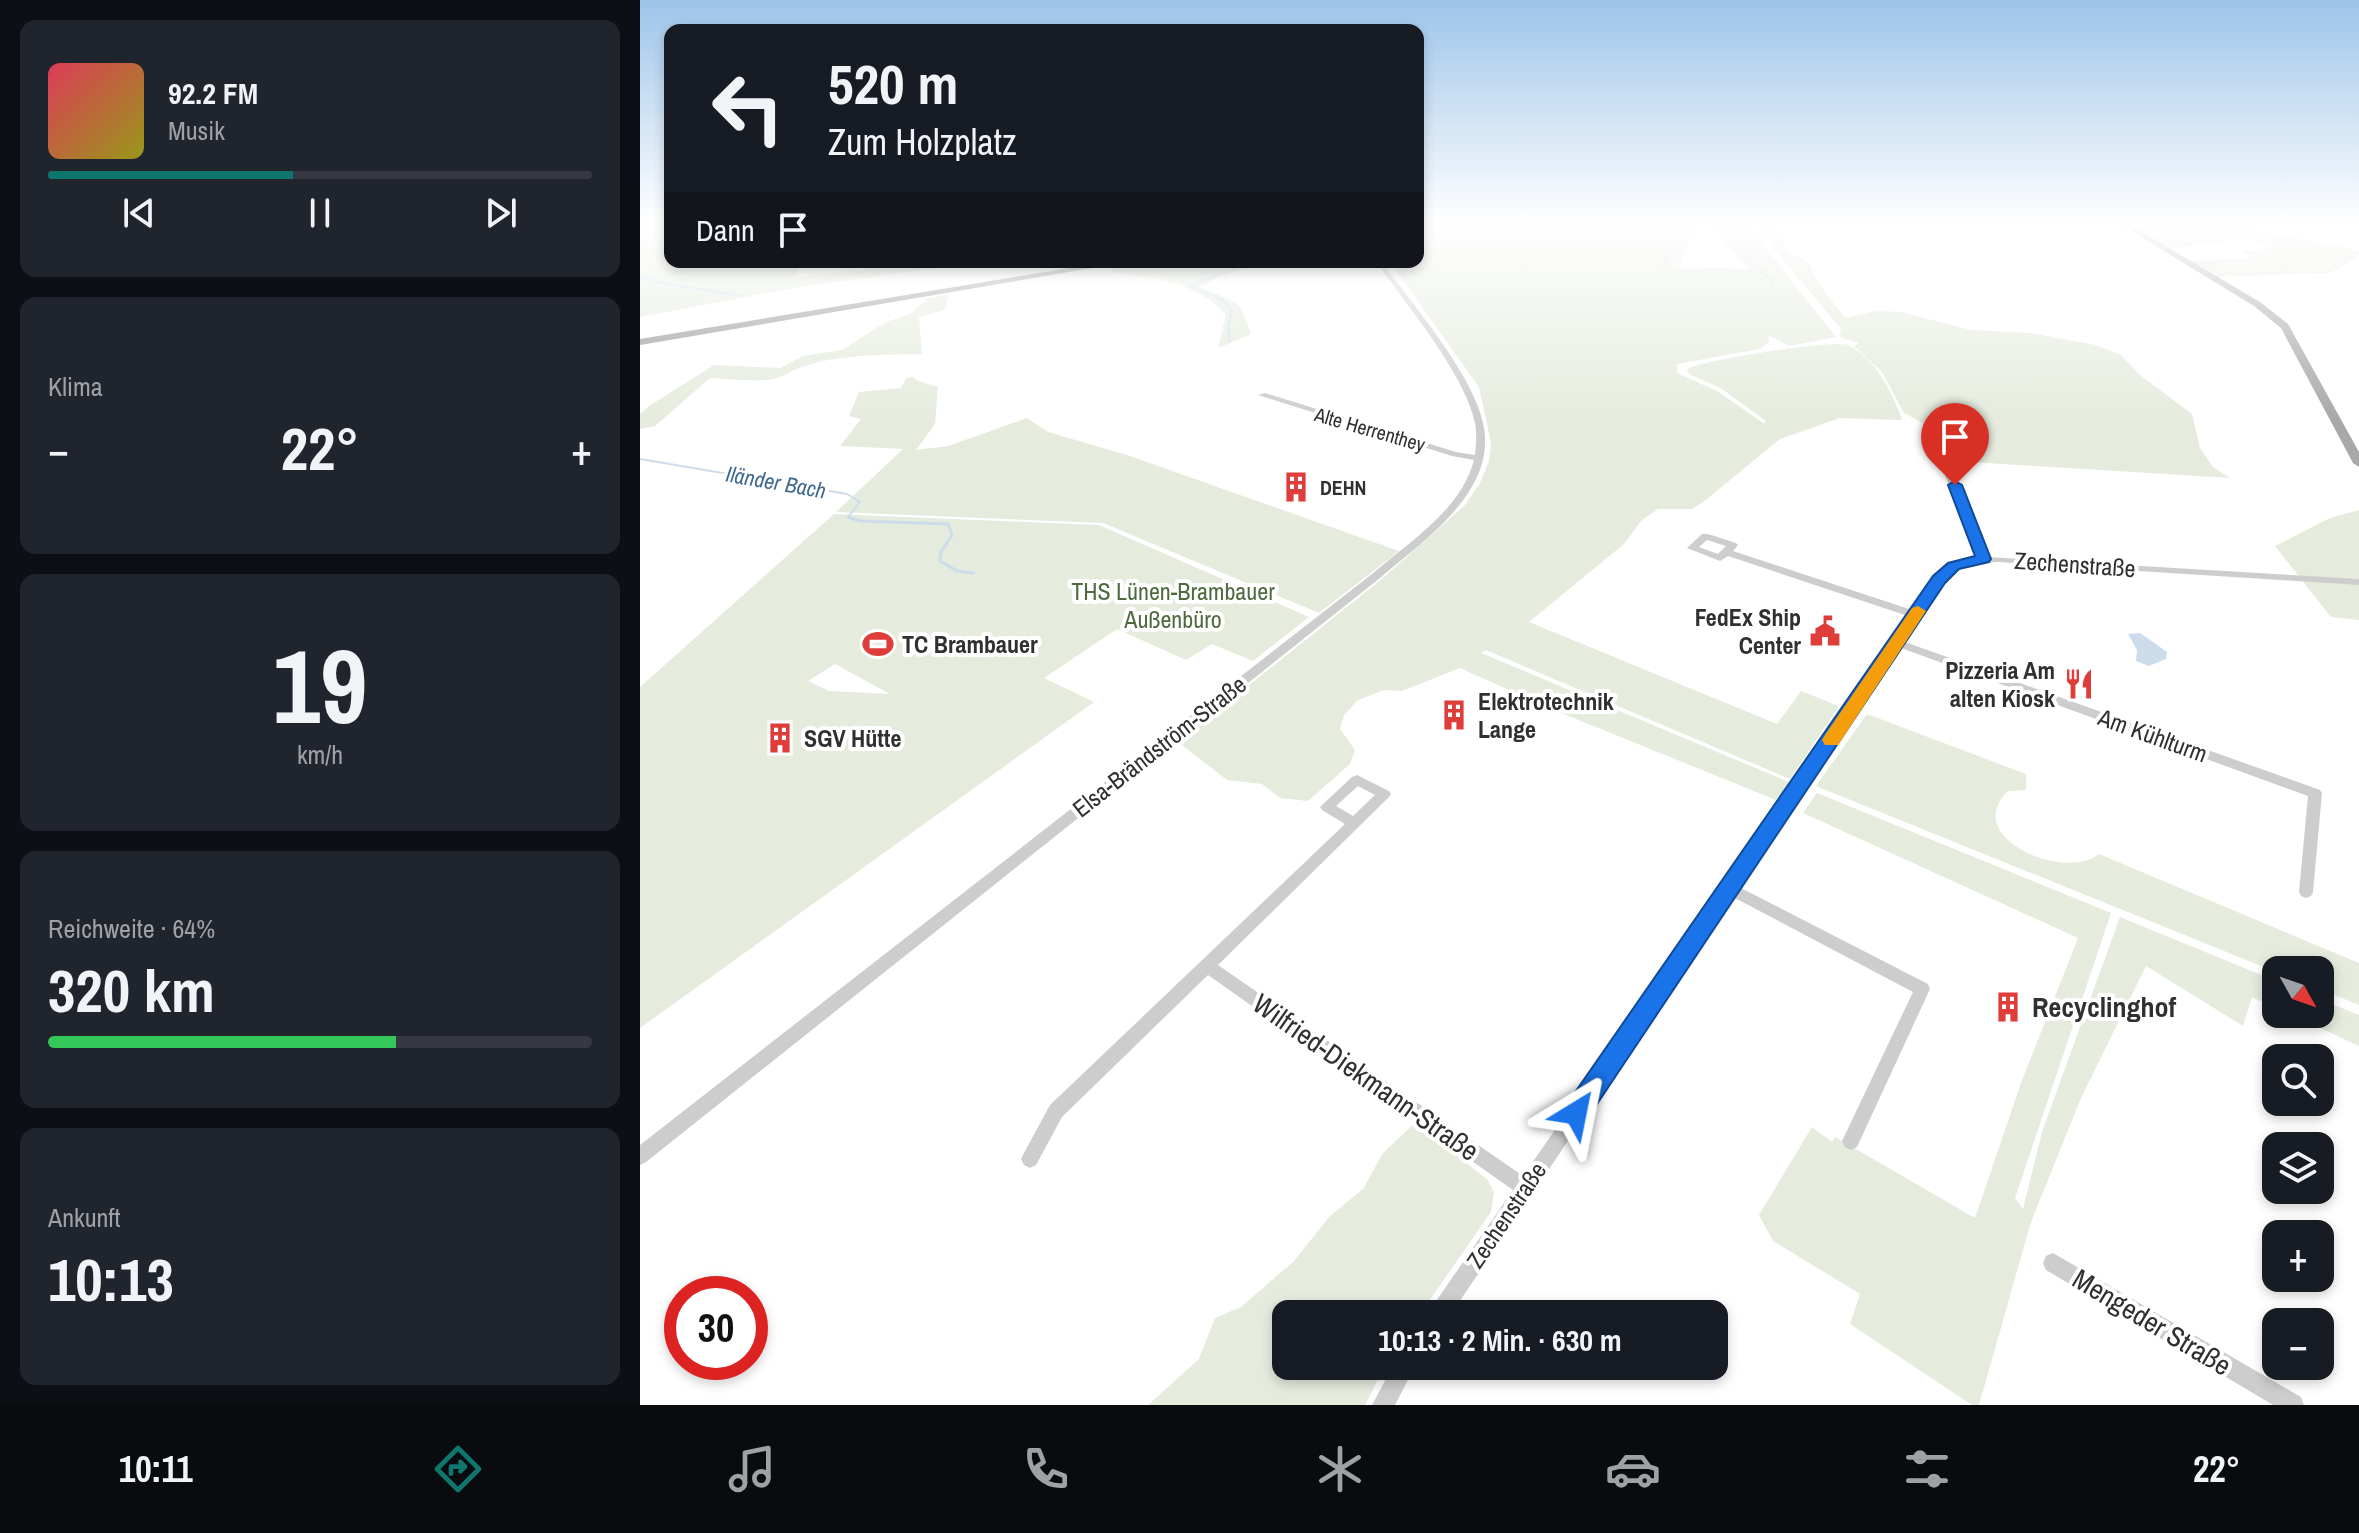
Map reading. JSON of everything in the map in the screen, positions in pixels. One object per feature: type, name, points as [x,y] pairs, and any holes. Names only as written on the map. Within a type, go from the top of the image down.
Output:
[{"type":"highway","points":[[640,339],[946,288]]},
{"type":"highway","points":[[640,339],[963,288]]},
{"type":"main road","points":[[2230,288],[2285,326],[2359,463]]},
{"type":"street","name":"Elsa-Brändström-Straße","points":[[640,1156],[1376,576],[1456,503],[1471,481],[1480,458],[1480,423],[1468,394],[1396,288]]},
{"type":"street","name":"Alte Herrenthey","points":[[1262,395],[1447,452],[1480,458]]},
{"type":"street","points":[[1949,475],[1984,559]]},
{"type":"street","points":[[1726,552],[1915,615]]},
{"type":"street","name":"Zechenstraße","points":[[1449,1300],[1949,569],[1966,561],[1984,559],[2359,582]]},
{"type":"street","name":"Am Kühlturm","points":[[1897,643],[2315,793],[2306,892]]},
{"type":"street","points":[[1030,1159],[1056,1111],[1355,823]]},
{"type":"street","points":[[1730,889],[1922,989],[1851,1141]]},
{"type":"street","name":"Wilfried-Diekmann-Straße","points":[[1207,966],[1525,1188]]},
{"type":"street","name":"Mengeder Straße","points":[[2053,1263],[2293,1405]]},
{"type":"street","points":[[1383,1405],[1397,1380]]},
{"type":"green space","points":[[640,288],[796,288],[793,288],[640,317]]},
{"type":"green space","points":[[1188,288],[1202,288],[1234,302],[1243,313],[1251,334],[1218,348],[1226,314]]},
{"type":"green space","points":[[1408,288],[1797,288],[1836,337],[1789,346],[1768,335],[1769,342],[1760,349],[1677,364],[1677,373],[1717,391],[1763,423],[1766,421],[1722,389],[1691,375],[1687,372],[1689,368],[1770,351],[1838,344],[1858,351],[1875,367],[1894,399],[1902,420],[1840,418],[1780,439],[1692,509],[1658,509],[1642,520],[1624,544],[1529,622],[1777,724],[1801,691],[1839,706],[1790,779],[1486,650],[1481,653],[1789,782],[1776,800],[1549,708],[1460,668],[1402,691],[1384,690],[1358,700],[1344,715],[1340,729],[1355,750],[1350,764],[1308,801],[1280,798],[1262,784],[1227,780],[1178,742],[1383,578],[1465,505],[1480,483],[1489,461],[1491,443],[1479,387]]},
{"type":"green space","points":[[1807,288],[1822,288],[1845,318],[1877,311],[1901,312],[1971,330],[2031,333],[2096,345],[2121,355],[2140,375],[2192,414],[2200,448],[2213,467],[2230,478],[1954,461],[1942,428],[1904,413],[1882,372],[1854,346],[1859,343],[1839,337],[1841,329]]},
{"type":"green space","points":[[949,294],[945,310],[919,317],[922,354],[830,360],[767,380],[710,378],[655,426],[640,429],[640,414],[649,406],[714,365],[780,368],[803,356],[842,350],[886,322],[910,314],[928,298]]},
{"type":"green space","points":[[913,377],[938,387],[935,424],[916,450],[948,446],[1027,418],[1048,432],[1127,455],[1399,551],[1319,613],[1103,523],[836,512],[903,449],[840,446],[861,419],[849,416],[859,392],[901,388],[906,378]]},
{"type":"green space","points":[[2359,510],[2359,620],[2331,617],[2275,546],[2330,518]]},
{"type":"green space","name":"THS Lünen-Brambauer Außenbüro","points":[[834,514],[1099,525],[1309,617],[1253,661],[1212,644],[1186,660],[1117,629],[1044,678],[1094,702],[640,1028],[640,687]],"holes":[[[835,664],[888,693],[829,691],[808,681]]]},
{"type":"green space","points":[[1867,714],[2026,774],[2026,790],[2008,791],[1997,808],[1997,824],[2006,839],[2022,850],[2063,862],[2083,861],[2099,854],[2359,963],[2359,1005],[2334,995],[2334,956],[2262,956],[2262,966],[1816,786]]},
{"type":"green space","points":[[1817,793],[2111,913],[2015,1198],[2023,1209],[2042,1132],[2120,917],[2262,975],[2262,1002],[2252,997],[2243,1026],[2146,966],[2081,1098],[2031,1222],[1979,1405],[1972,1405],[1850,1324],[1860,1294],[1773,1241],[1759,1215],[1812,1127],[1832,1142],[1835,1137],[1975,1218],[2021,1083],[2078,938],[1803,813]]},
{"type":"green space","points":[[2334,1005],[2359,1015],[2359,1046],[2320,1028],[2334,1028]]},
{"type":"green space","points":[[1415,1123],[1488,1180],[1494,1193],[1491,1212],[1430,1300],[1272,1300],[1272,1380],[1378,1380],[1365,1405],[1148,1405],[1199,1359],[1215,1318],[1241,1307],[1294,1261],[1330,1216],[1363,1189],[1383,1153]]},
{"type":"water","points":[[2140,633],[2167,652],[2166,659],[2149,666],[2136,661],[2137,650],[2128,634]]},
{"type":"waterway","points":[[690,288],[741,296]]},
{"type":"waterway","points":[[1194,288],[1223,300],[1232,311],[1228,327],[1230,341]]},
{"type":"waterway","name":"Iländer Bach","points":[[640,459],[847,494],[860,502],[848,517],[860,521],[948,524],[952,535],[941,552],[940,561],[957,571],[973,573]]},
{"type":"slow traffic","points":[[1832,740],[1918,611]]},
{"type":"place","name":"DEHN","points":[[1296,487]]},
{"type":"place","name":"FedEx Ship Center","points":[[1825,631]]},
{"type":"place","name":"TC Brambauer","points":[[878,644]]},
{"type":"place","name":"Pizzeria Am alten Kiosk","points":[[2079,684]]},
{"type":"place","name":"Elektrotechnik Lange","points":[[1454,715]]},
{"type":"place","name":"SGV Hütte","points":[[780,738]]},
{"type":"place","name":"Recyclinghof","points":[[2008,1007]]},
{"type":"route","points":[[1576,1113],[1939,580],[1954,566],[1984,559],[1955,485]]}]
